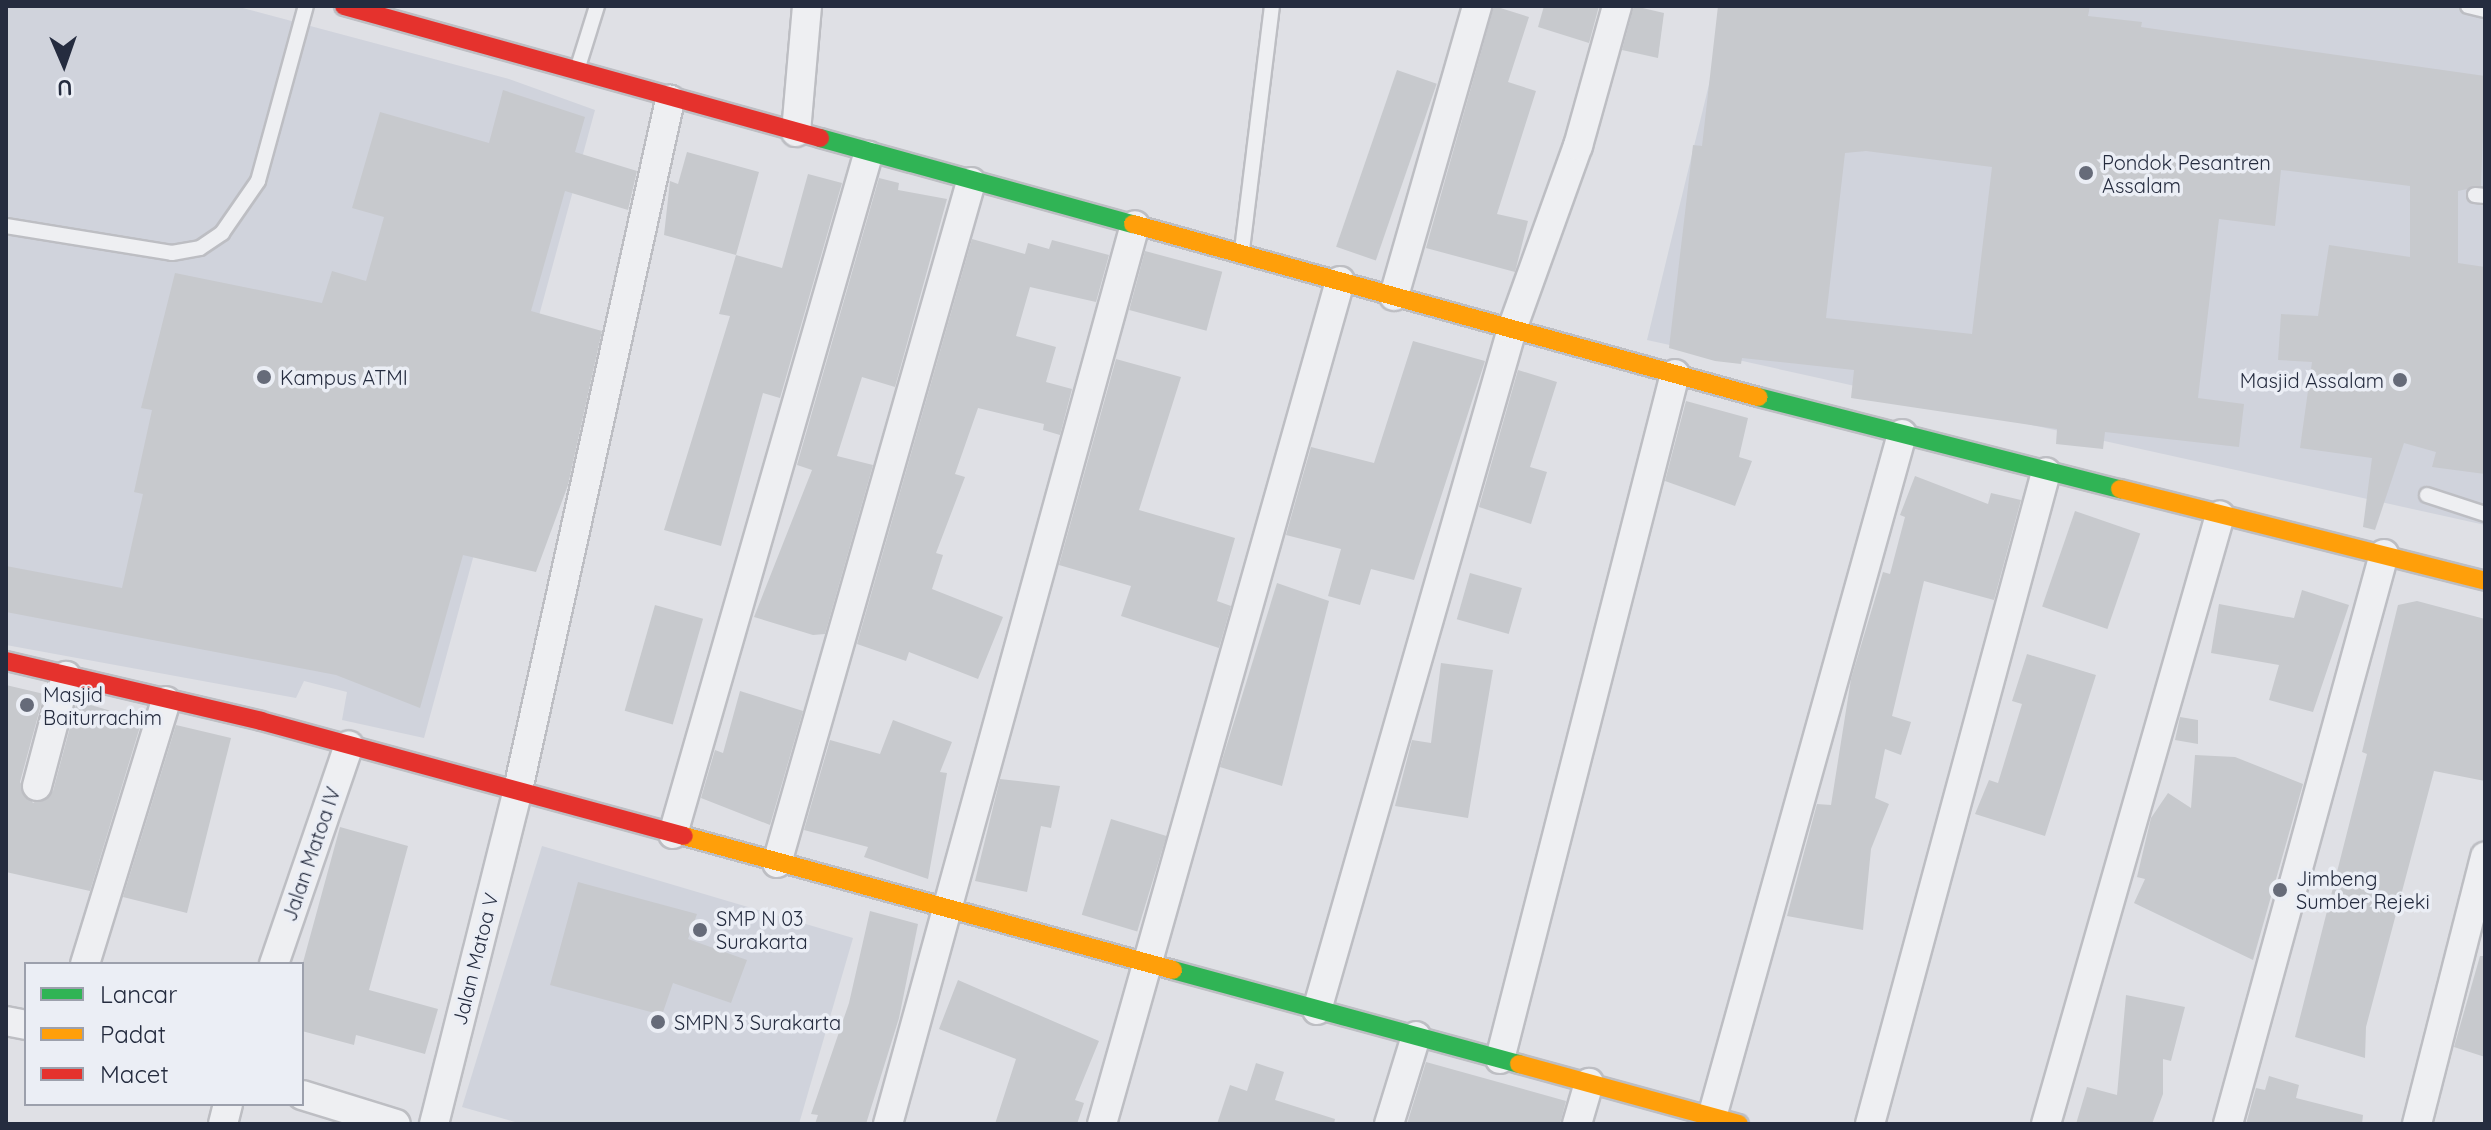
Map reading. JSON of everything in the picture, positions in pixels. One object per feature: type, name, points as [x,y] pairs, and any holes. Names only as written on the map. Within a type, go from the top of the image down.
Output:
[{"type":"street","points":[[344,6],[670,100],[796,132],[868,155],[1242,254],[1675,374],[2046,472],[2485,581]]},
{"type":"street","points":[[796,132],[807,6]]},
{"type":"street","points":[[1394,296],[1477,6]]},
{"type":"street","points":[[1317,1010],[1512,329],[1578,146],[1617,6]]},
{"type":"street","name":"Jalan Matoa V","points":[[434,1124],[517,794],[670,100]]},
{"type":"street","points":[[673,834],[868,155]]},
{"type":"street","points":[[777,863],[971,182]]},
{"type":"street","points":[[888,1124],[1135,225]]},
{"type":"street","points":[[1102,1124],[1340,281]]},
{"type":"street","points":[[1500,1059],[1675,374]]},
{"type":"street","points":[[6,661],[349,745],[517,794],[1726,1121],[1902,434]]},
{"type":"street","points":[[1870,1124],[2046,472]]},
{"type":"street","points":[[2046,1124],[2220,515]]},
{"type":"street","points":[[2228,1124],[2384,554]]},
{"type":"street","points":[[37,786],[66,676]]},
{"type":"street","points":[[86,962],[166,701]]},
{"type":"street","name":"Jalan Matoa IV","points":[[275,962],[349,745]]},
{"type":"street","points":[[2417,1124],[2485,857]]},
{"type":"street","points":[[1389,1124],[1416,1036]]},
{"type":"street","points":[[1577,1124],[1589,1083]]},
{"type":"street","points":[[304,1096],[396,1124]]},
{"type":"lane","points":[[6,226],[172,253],[200,248],[222,233],[258,181],[306,6]]},
{"type":"lane","points":[[427,30],[434,6]]},
{"type":"lane","points":[[575,73],[597,6]]},
{"type":"lane","points":[[1242,254],[1272,6]]},
{"type":"lane","points":[[2468,6],[2485,10]]},
{"type":"lane","points":[[2427,495],[2485,514]]},
{"type":"shaded area","name":"Kampus ATMI","points":[[6,6],[235,6],[509,79],[595,110],[424,738],[342,720],[347,692],[304,681],[296,698],[6,645]]},
{"type":"shaded area","name":"Pondok Pesantren Assalam","points":[[1728,6],[2485,6],[2485,525],[1647,340]]},
{"type":"shaded area","name":"SMPN 3 Surakarta","points":[[542,846],[853,938],[799,1124],[522,1124],[462,1107]]},
{"type":"building","points":[[1494,6],[1529,17],[1508,82],[1536,91],[1497,214],[1528,221],[1515,272],[1426,248]]},
{"type":"building","points":[[1544,6],[1599,6],[1589,43],[1538,27]]},
{"type":"building","points":[[1634,6],[1664,13],[1658,58],[1622,50]]},
{"type":"building","name":"Pondok Pesantren Assalam","points":[[1718,6],[2090,6],[2088,16],[2142,22],[2141,27],[2485,76],[2481,186],[2458,191],[2458,263],[2485,267],[2485,474],[2432,467],[2436,452],[2404,443],[2375,530],[2363,527],[2372,458],[2300,448],[2312,362],[2278,360],[2281,314],[2318,316],[2329,245],[2410,257],[2410,186],[2281,170],[2275,226],[2219,219],[2198,398],[2244,404],[2239,447],[2105,432],[2103,449],[2056,444],[2057,429],[1851,398],[1854,370],[1742,358],[1741,364],[1715,361],[1669,348],[1693,145],[1702,146]],"holes":[[[1866,151],[1992,167],[1972,334],[1826,318],[1845,153]]]},
{"type":"building","points":[[1397,70],[1437,84],[1376,260],[1336,247]]},
{"type":"building","points":[[503,90],[585,117],[575,152],[637,171],[628,210],[565,191],[531,311],[602,331],[568,485],[536,572],[463,555],[420,708],[336,675],[6,612],[6,566],[122,588],[143,494],[134,492],[152,410],[141,408],[175,273],[322,303],[332,271],[366,281],[384,217],[352,208],[380,112],[489,143]]},
{"type":"building","points":[[687,152],[759,172],[736,255],[664,235],[670,181],[678,184]]},
{"type":"building","points":[[808,174],[842,183],[780,398],[763,393],[721,546],[664,530],[730,316],[719,314],[736,255],[782,268]]},
{"type":"building","points":[[879,178],[899,183],[898,190],[947,199],[895,387],[862,377],[837,456],[873,465],[825,634],[813,635],[754,617],[812,470],[797,465]]},
{"type":"building","points":[[972,239],[1025,254],[1028,243],[1049,249],[1052,240],[1109,255],[1096,302],[1030,287],[1016,336],[1056,347],[1046,382],[1072,389],[1060,435],[1043,430],[1044,424],[978,408],[955,474],[965,477],[936,553],[943,555],[932,589],[1003,617],[978,679],[909,652],[906,661],[857,644]]},
{"type":"building","points":[[1145,251],[1222,272],[1206,331],[1129,310]]},
{"type":"building","points":[[1413,341],[1485,361],[1414,580],[1371,569],[1360,605],[1328,596],[1341,549],[1286,535],[1311,447],[1374,463]]},
{"type":"building","points":[[1116,359],[1181,377],[1139,510],[1235,538],[1217,601],[1231,606],[1219,648],[1121,616],[1131,586],[1059,565]]},
{"type":"building","points":[[1518,370],[1557,382],[1530,467],[1547,472],[1531,524],[1479,507]]},
{"type":"building","points":[[1686,401],[1748,418],[1739,457],[1752,461],[1735,506],[1665,481]]},
{"type":"building","points":[[1915,476],[1988,504],[1991,493],[2021,500],[1994,600],[1924,581],[1892,716],[1911,722],[1901,755],[1885,749],[1875,798],[1889,804],[1871,849],[1863,930],[1787,916],[1817,804],[1831,805],[1851,679],[1883,572],[1890,574],[1905,517],[1900,515]]},
{"type":"building","points":[[2075,511],[2140,533],[2107,629],[2042,606]]},
{"type":"building","points":[[1470,573],[1522,588],[1509,634],[1457,619]]},
{"type":"building","points":[[1277,583],[1329,601],[1282,786],[1220,767]]},
{"type":"building","points":[[2302,590],[2349,605],[2313,712],[2269,700],[2279,665],[2211,653],[2219,604],[2294,618]]},
{"type":"building","points":[[2417,601],[2485,619],[2485,781],[2434,771],[2366,1027],[2365,1058],[2295,1037],[2367,754],[2362,752],[2398,605]]},
{"type":"building","points":[[655,605],[703,619],[673,725],[625,711]]},
{"type":"building","points":[[2027,654],[2096,675],[2045,836],[1975,814],[1989,780],[1998,783],[2022,704],[2012,701]]},
{"type":"building","points":[[1441,663],[1493,670],[1468,818],[1395,806],[1412,740],[1431,743]]},
{"type":"building","points":[[6,685],[44,694],[20,782],[33,803],[53,791],[77,701],[142,720],[90,891],[6,872]]},
{"type":"building","points":[[740,691],[803,711],[770,825],[701,798],[715,750],[723,753]]},
{"type":"building","points":[[2180,717],[2198,720],[2198,744],[2175,740]]},
{"type":"building","points":[[893,720],[952,742],[940,772],[947,773],[928,879],[864,857],[868,847],[804,830],[830,740],[880,754]]},
{"type":"building","points":[[176,725],[231,738],[187,913],[123,897]]},
{"type":"building","points":[[2195,755],[2235,757],[2303,784],[2253,960],[2134,903],[2145,879],[2137,877],[2151,818],[2168,793],[2191,808]]},
{"type":"building","points":[[1000,779],[1060,786],[1051,828],[1041,826],[1027,892],[975,881]]},
{"type":"building","points":[[1111,819],[1166,836],[1137,932],[1082,915]]},
{"type":"building","points":[[340,827],[408,846],[369,990],[438,1009],[425,1054],[356,1035],[354,1045],[304,1032],[303,962]]},
{"type":"building","points":[[578,882],[697,914],[688,939],[747,960],[731,1003],[673,983],[662,1015],[550,985]]},
{"type":"building","points":[[870,911],[918,924],[899,1018],[866,1124],[815,1124],[818,1115],[811,1114],[849,1003]]},
{"type":"building","points":[[2480,956],[2485,956],[2485,1057],[2454,1047]]},
{"type":"building","points":[[958,980],[1099,1041],[1075,1100],[1084,1103],[1077,1124],[995,1124],[1016,1059],[939,1029]]},
{"type":"building","points":[[2126,995],[2185,1007],[2171,1061],[2163,1059],[2163,1094],[2152,1124],[2076,1124],[2087,1087],[2117,1095]]},
{"type":"building","points":[[1426,1062],[1566,1101],[1560,1124],[1407,1124]]},
{"type":"building","points":[[1256,1063],[1284,1072],[1275,1100],[1335,1119],[1334,1124],[1217,1124],[1230,1085],[1247,1091]]},
{"type":"building","points":[[2269,1076],[2299,1085],[2296,1098],[2363,1115],[2362,1124],[2246,1124],[2256,1088],[2265,1090]]},
{"type":"traffic: fast","points":[[820,138],[1133,224]]},
{"type":"traffic: fast","points":[[1758,397],[2120,489]]},
{"type":"traffic: fast","points":[[1173,970],[1519,1064]]},
{"type":"traffic: slow","points":[[1133,224],[1758,397]]},
{"type":"traffic: slow","points":[[2120,489],[2485,581]]},
{"type":"traffic: slow","points":[[684,836],[1173,970]]},
{"type":"traffic: slow","points":[[1519,1064],[1739,1124]]},
{"type":"traffic: jam","points":[[344,6],[820,138]]},
{"type":"traffic: jam","points":[[6,661],[261,721],[684,836]]},
{"type":"place","name":"Pondok Pesantren Assalam","points":[[2086,173]]},
{"type":"place","name":"Kampus ATMI","points":[[264,377]]},
{"type":"place","name":"Masjid Assalam","points":[[2400,380]]},
{"type":"place","name":"Masjid Baiturrachim","points":[[27,705]]},
{"type":"place","name":"Jimbeng Sumber Rejeki","points":[[2280,890]]},
{"type":"place","name":"SMP N 03 Surakarta","points":[[700,930]]},
{"type":"place","name":"SMPN 3 Surakarta","points":[[658,1022]]}]
